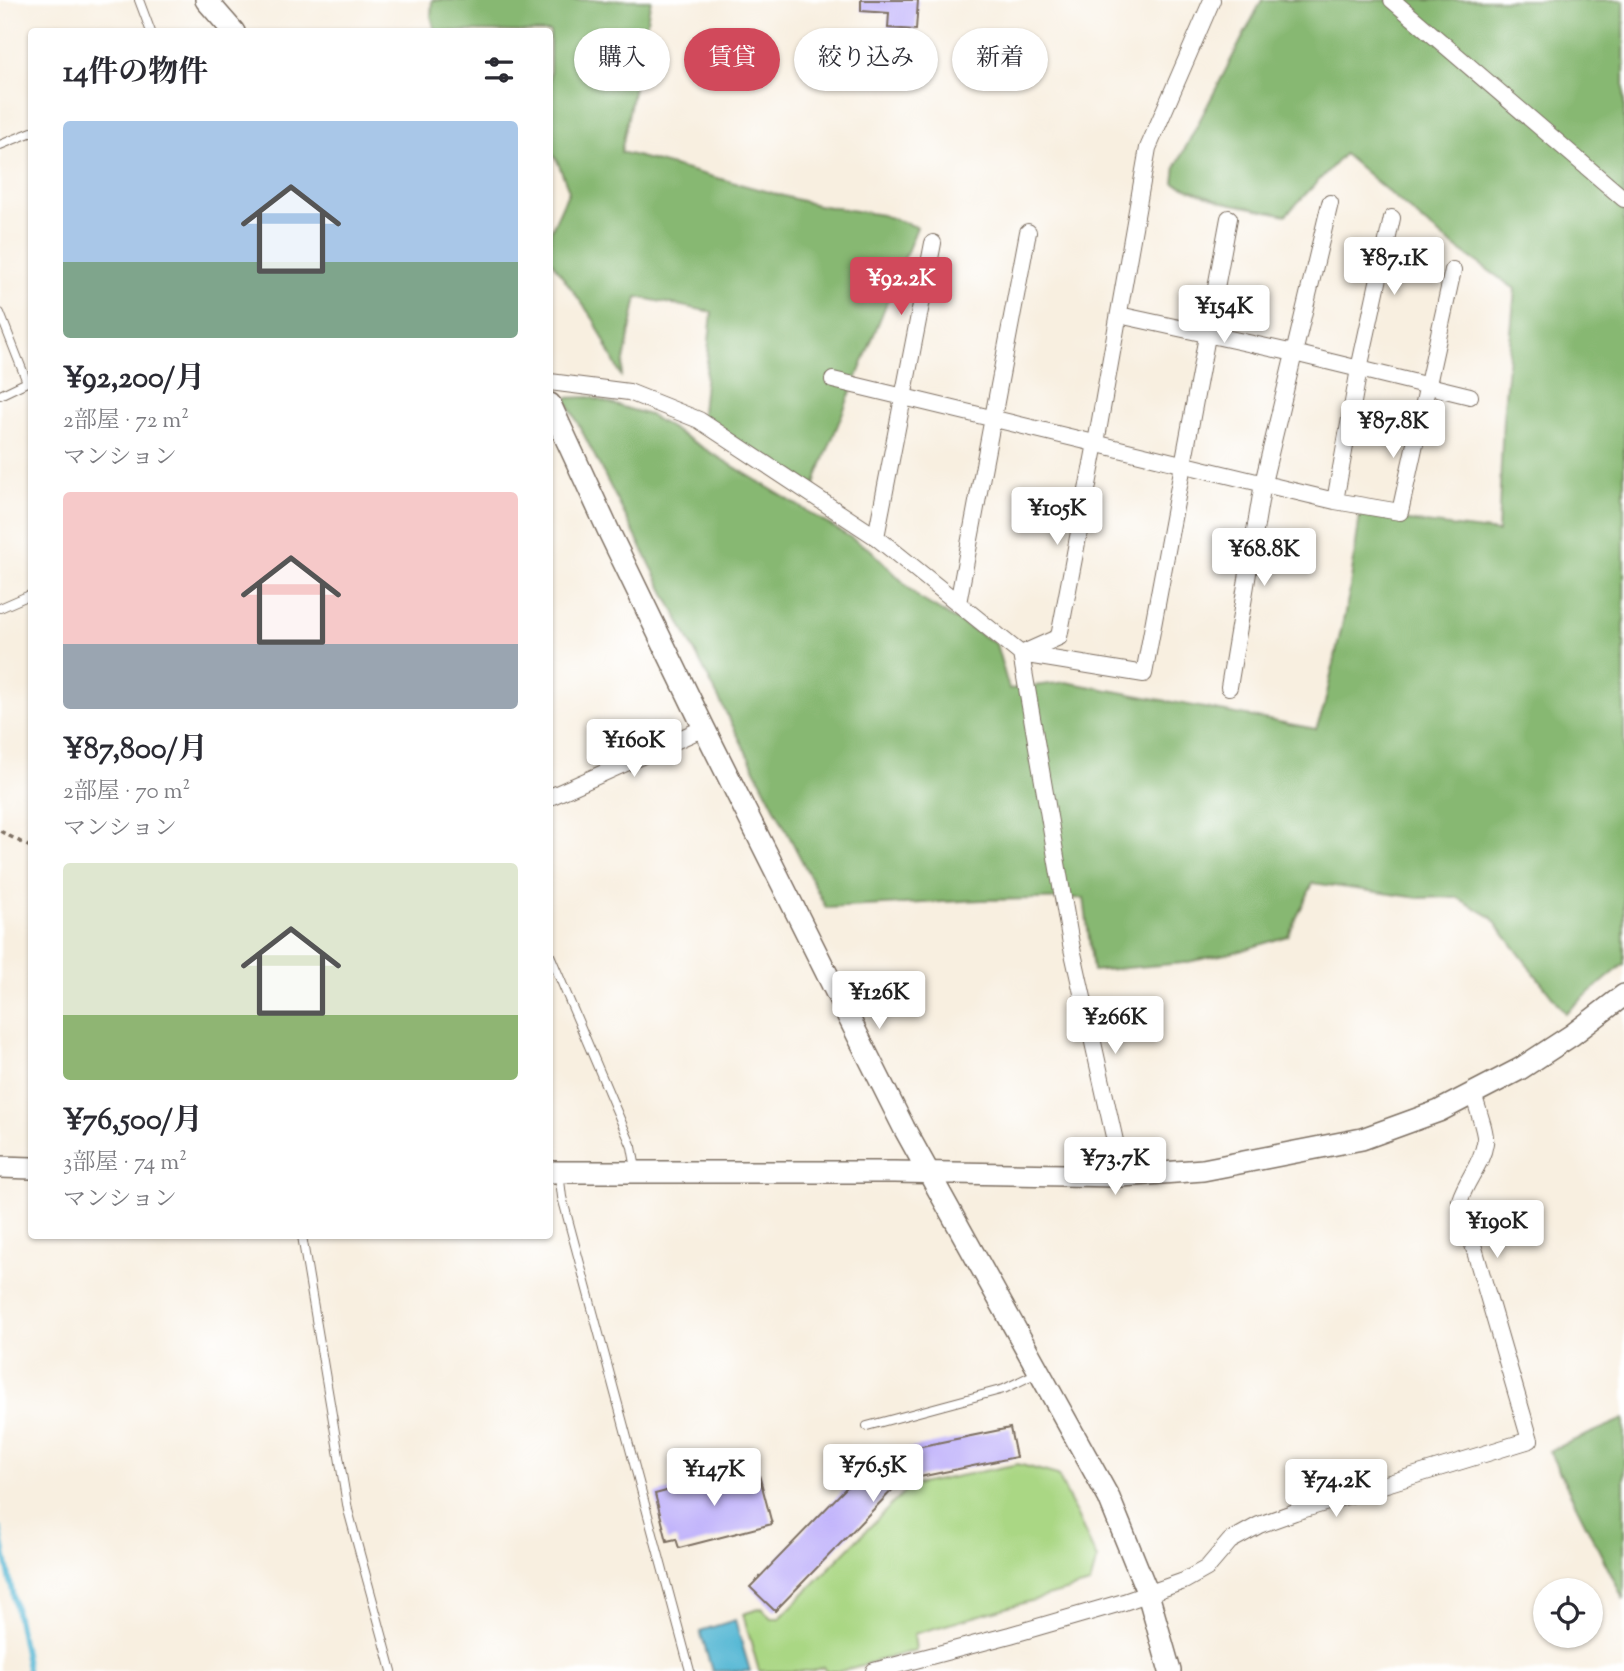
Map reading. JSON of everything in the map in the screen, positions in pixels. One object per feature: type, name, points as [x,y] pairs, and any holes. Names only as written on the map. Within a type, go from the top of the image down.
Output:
[{"type":"street","points":[[206,0],[230,28]]},
{"type":"street","points":[[1021,653],[1059,637],[1148,148],[1212,0]]},
{"type":"street","points":[[1392,0],[1624,199]]},
{"type":"street","points":[[1229,687],[1263,484],[1330,203]]},
{"type":"street","points":[[553,382],[629,392],[699,420],[876,537],[1021,653],[1144,674],[1228,218]]},
{"type":"street","points":[[1335,501],[1359,369],[1392,218]]},
{"type":"street","points":[[958,603],[1028,232]]},
{"type":"street","points":[[876,537],[933,243]]},
{"type":"street","points":[[833,380],[1335,501],[1401,512],[1453,270]]},
{"type":"street","points":[[1119,315],[1294,353],[1470,396]]},
{"type":"street","points":[[553,410],[704,728],[904,1128],[1109,1497],[1148,1594],[1170,1671]]},
{"type":"street","points":[[1021,653],[1072,944],[1121,1176]]},
{"type":"street","points":[[553,796],[704,728]]},
{"type":"street","points":[[554,1172],[1121,1176],[1203,1170],[1362,1139],[1439,1111],[1520,1069],[1624,995]]},
{"type":"street","points":[[874,1671],[1010,1635],[1148,1594],[1184,1581],[1207,1568],[1230,1541],[1259,1525],[1530,1440],[1460,1200],[1486,1142],[1473,1094]]},
{"type":"street","points":[[0,1167],[28,1168]]},
{"type":"lane","points":[[139,0],[150,28]]},
{"type":"lane","points":[[0,145],[28,134]]},
{"type":"lane","points":[[0,313],[27,382],[0,395]]},
{"type":"lane","points":[[0,608],[28,596]]},
{"type":"lane","points":[[553,962],[632,1147],[636,1173]]},
{"type":"lane","points":[[554,1172],[690,1671]]},
{"type":"lane","points":[[303,1239],[348,1510],[393,1671]]},
{"type":"lane","points":[[867,1426],[1004,1389],[1039,1372]]},
{"type":"path","points":[[0,831],[28,846]]},
{"type":"green space","points":[[432,0],[651,0],[645,28],[574,28],[574,91],[633,91],[621,152],[817,205],[882,215],[917,227],[814,489],[701,422],[712,312],[637,297],[621,376],[594,320],[553,263],[553,226],[569,191],[553,156],[553,28],[434,28],[431,16]]},
{"type":"green space","points":[[1262,0],[1624,0],[1624,964],[1565,1013],[1491,917],[1456,897],[1419,898],[1313,883],[1288,936],[1240,951],[1183,963],[1093,971],[1084,898],[826,908],[565,398],[589,397],[649,415],[871,550],[919,598],[996,644],[1009,689],[1066,682],[1316,729],[1324,707],[1349,594],[1360,515],[1498,532],[1503,418],[1515,289],[1444,239],[1344,154],[1286,215],[1223,202],[1174,183],[1176,166]]},
{"type":"green space","points":[[1624,1419],[1624,1600],[1549,1451]]},
{"type":"green space","points":[[1018,1464],[1058,1475],[1097,1559],[1090,1584],[914,1634],[916,1650],[841,1671],[825,1671],[824,1667],[811,1671],[759,1671],[743,1614],[762,1608],[771,1618],[780,1618],[910,1486]]},
{"type":"water","points":[[735,1620],[750,1671],[712,1671],[700,1631]]},
{"type":"building","points":[[861,0],[918,0],[916,28],[888,28],[889,13],[861,11]]},
{"type":"building","points":[[1010,1428],[1016,1457],[901,1481],[775,1611],[750,1587],[878,1455]]},
{"type":"building","points":[[757,1467],[772,1524],[679,1548],[676,1539],[667,1541],[655,1494]]},
{"type":"waterway","points":[[0,1529],[28,1671]]}]
